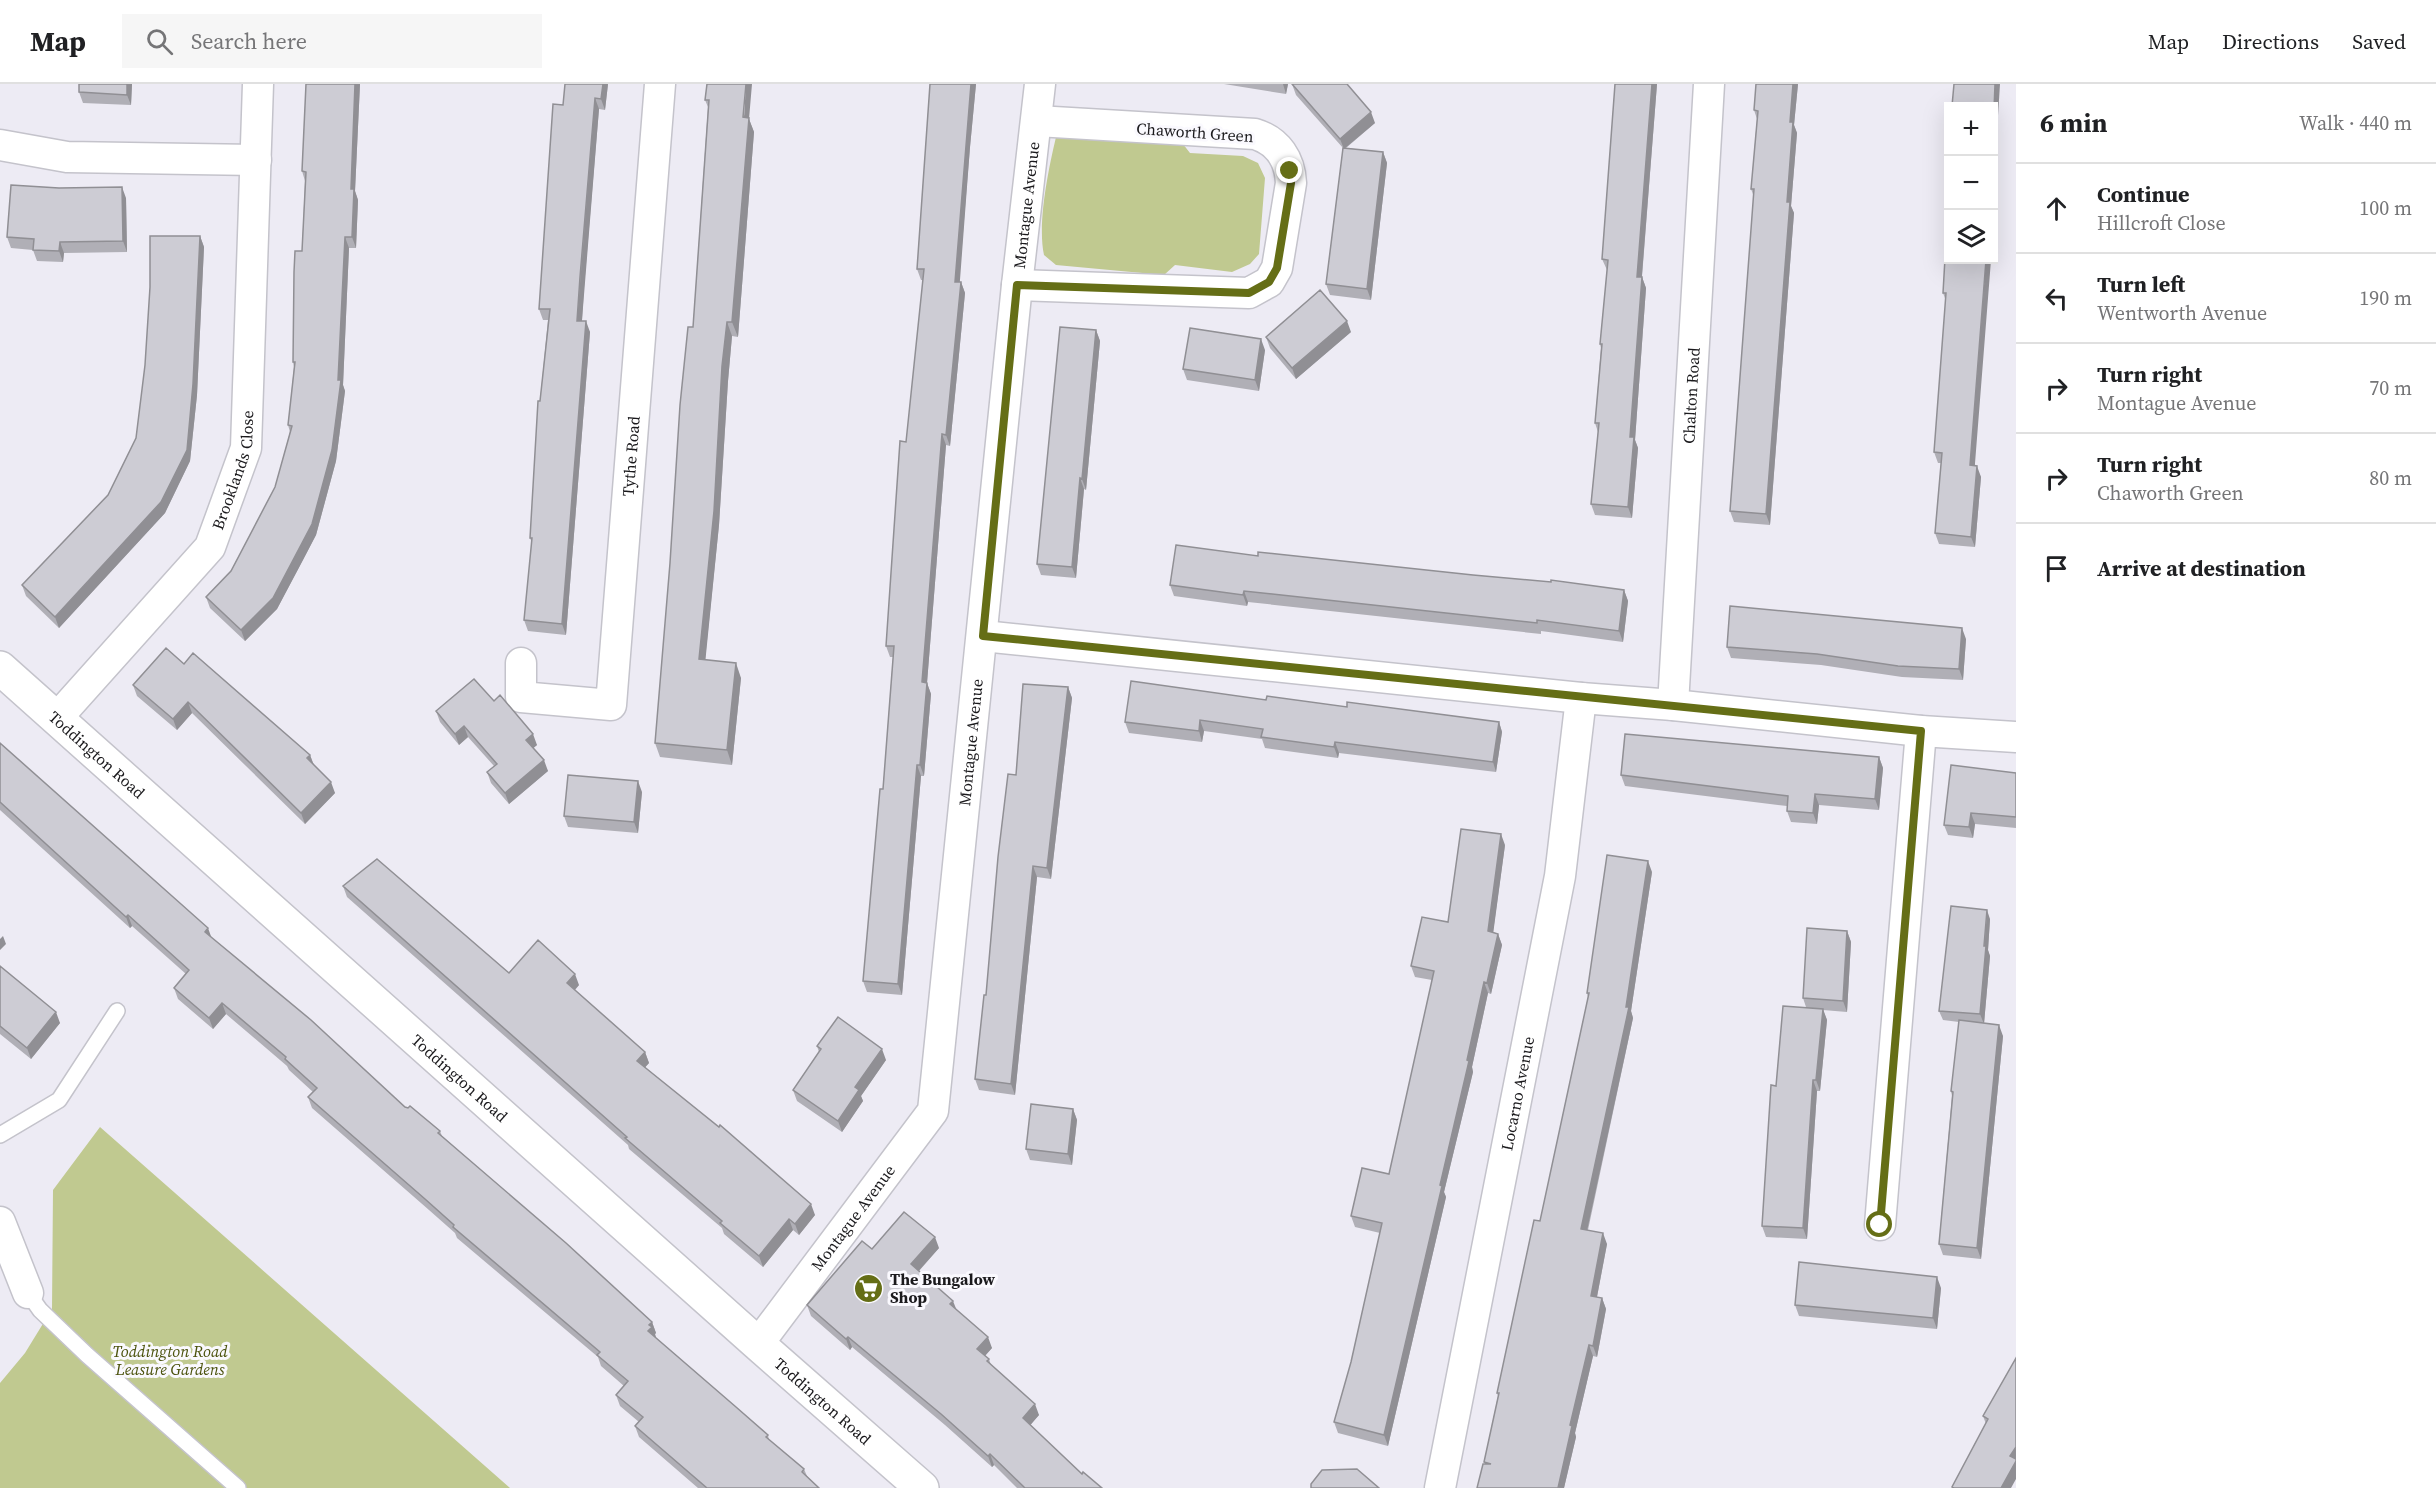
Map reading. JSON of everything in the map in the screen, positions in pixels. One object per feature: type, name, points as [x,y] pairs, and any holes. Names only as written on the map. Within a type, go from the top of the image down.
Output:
[{"type":"main road","name":"Toddington Road","points":[[0,668],[922,1488]]},
{"type":"street","name":"Brooklands Close","points":[[56,719],[210,547],[246,448],[258,84]]},
{"type":"street","name":"Tythe Road","points":[[521,663],[521,697],[611,705],[660,84]]},
{"type":"street","name":"Montague Avenue","points":[[758,1344],[933,1111],[1017,285],[1040,84]]},
{"type":"street","name":"Chalton Road","points":[[1673,705],[1709,84]]},
{"type":"street","name":"Chaworth Green","points":[[1017,285],[1249,293],[1269,282],[1277,268],[1291,183],[1285,155],[1265,137],[1255,134],[1037,121]]},
{"type":"street","points":[[0,145],[66,157],[256,160]]},
{"type":"street","points":[[983,636],[1921,731],[2016,730]]},
{"type":"street","name":"Locarno Avenue","points":[[1440,1488],[1560,876],[1581,698]]},
{"type":"street","points":[[1880,1225],[1921,731]]},
{"type":"street","points":[[0,1222],[28,1293]]},
{"type":"lane","points":[[0,1135],[59,1100],[117,1011]]},
{"type":"lane","points":[[28,1293],[40,1310],[87,1355],[238,1488]]},
{"type":"green space","points":[[1057,133],[1179,139],[1190,153],[1243,156],[1258,163],[1265,178],[1259,254],[1250,264],[1232,272],[1175,265],[1164,275],[1056,265],[1044,255],[1042,227]]},
{"type":"green space","name":"Toddington Road Leasure Gardens","points":[[100,1127],[510,1488],[0,1488],[0,1383],[25,1353],[52,1309],[53,1190]]},
{"type":"building","points":[[79,84],[127,84],[127,95],[79,92]]},
{"type":"building","points":[[306,84],[355,84],[351,189],[354,189],[352,237],[345,237],[338,380],[341,380],[332,450],[312,524],[273,598],[241,630],[206,597],[231,571],[275,487],[292,426],[288,425],[295,362],[293,362],[294,272],[295,251],[302,251],[306,172],[302,171]]},
{"type":"building","points":[[565,84],[603,84],[601,99],[595,98],[580,277],[577,321],[586,321],[562,624],[524,620],[532,538],[530,538],[538,401],[540,401],[550,309],[539,309],[553,104],[563,105]]},
{"type":"building","points":[[707,84],[746,84],[743,117],[749,118],[732,322],[727,322],[722,366],[714,511],[699,659],[736,663],[727,750],[655,743],[680,405],[688,327],[693,327],[709,100],[705,100]]},
{"type":"building","points":[[930,84],[971,84],[955,282],[961,282],[946,435],[942,434],[922,682],[927,683],[920,765],[917,765],[898,984],[863,981],[880,789],[883,789],[894,646],[886,646],[900,441],[906,442],[924,269],[917,269]]},
{"type":"building","points":[[1292,84],[1347,84],[1371,112],[1340,139]]},
{"type":"building","points":[[1615,84],[1652,84],[1637,277],[1642,277],[1630,437],[1634,437],[1628,507],[1591,504],[1599,423],[1595,423],[1608,260],[1602,259]]},
{"type":"building","points":[[1756,84],[1793,84],[1790,122],[1793,122],[1787,202],[1790,202],[1766,514],[1730,511],[1754,189],[1751,189],[1758,111],[1754,110]]},
{"type":"building","points":[[1954,84],[1995,84],[1994,102],[1952,102]]},
{"type":"building","points":[[1343,148],[1383,152],[1367,289],[1326,284]]},
{"type":"building","points":[[11,185],[59,188],[122,187],[123,241],[60,242],[59,251],[33,250],[34,239],[7,237]]},
{"type":"building","points":[[150,236],[200,236],[193,384],[187,450],[161,502],[55,617],[22,585],[108,495],[136,438],[145,365],[150,287]]},
{"type":"building","points":[[1945,264],[1986,264],[1970,465],[1977,466],[1971,537],[1935,533],[1942,453],[1934,452],[1946,293],[1943,293]]},
{"type":"building","points":[[1320,290],[1347,321],[1292,368],[1266,337]]},
{"type":"building","points":[[1060,327],[1096,330],[1072,567],[1037,564]]},
{"type":"building","points":[[1190,328],[1261,339],[1255,380],[1183,369]]},
{"type":"building","points":[[1176,545],[1258,556],[1258,552],[1473,575],[1551,582],[1551,580],[1624,590],[1619,631],[1537,620],[1537,623],[1244,591],[1243,595],[1170,585]]},
{"type":"building","points":[[1730,606],[1962,628],[1959,669],[1898,666],[1817,654],[1727,647]]},
{"type":"building","points":[[166,648],[184,664],[193,653],[310,755],[307,758],[331,782],[301,813],[188,702],[173,719],[133,685]]},
{"type":"building","points":[[474,679],[494,701],[500,695],[533,734],[526,740],[544,760],[505,793],[487,772],[497,764],[464,726],[455,734],[436,711]]},
{"type":"building","points":[[1131,681],[1266,700],[1267,696],[1347,707],[1347,702],[1499,722],[1493,762],[1335,742],[1334,747],[1261,737],[1263,729],[1200,720],[1199,731],[1125,722]]},
{"type":"building","points":[[1023,684],[1068,687],[1047,868],[1033,866],[1011,1084],[975,1079],[984,995],[986,995],[1008,774],[1016,775]]},
{"type":"building","points":[[1625,734],[1879,757],[1875,799],[1815,794],[1813,813],[1787,811],[1788,796],[1621,775]]},
{"type":"building","points":[[0,743],[208,928],[205,932],[311,1020],[405,1107],[410,1106],[440,1131],[438,1133],[566,1243],[652,1322],[649,1325],[652,1327],[648,1331],[768,1435],[766,1437],[804,1469],[802,1472],[819,1488],[707,1488],[635,1426],[643,1417],[616,1395],[628,1381],[597,1355],[600,1352],[453,1227],[454,1225],[308,1097],[317,1088],[285,1059],[286,1057],[222,1003],[209,1018],[174,988],[189,970],[128,915],[126,917],[0,802]]},
{"type":"building","points":[[1951,765],[2016,773],[2016,817],[1971,813],[1969,827],[1944,825]]},
{"type":"building","points":[[568,775],[638,781],[634,822],[564,816]]},
{"type":"building","points":[[1461,829],[1501,834],[1488,931],[1498,934],[1487,983],[1484,982],[1467,1060],[1469,1061],[1440,1185],[1442,1186],[1384,1435],[1334,1422],[1351,1362],[1382,1223],[1351,1216],[1362,1168],[1389,1174],[1434,971],[1411,966],[1422,917],[1448,922]]},
{"type":"building","points":[[1607,855],[1648,861],[1626,1007],[1629,1007],[1581,1229],[1603,1233],[1591,1296],[1602,1298],[1593,1346],[1589,1345],[1558,1488],[1477,1488],[1483,1464],[1491,1464],[1484,1462],[1499,1393],[1497,1393],[1534,1220],[1540,1221],[1589,993],[1587,993]]},
{"type":"building","points":[[377,859],[509,973],[538,940],[575,974],[567,983],[645,1052],[637,1061],[719,1127],[720,1125],[811,1204],[795,1224],[789,1219],[759,1256],[720,1223],[722,1221],[625,1138],[627,1137],[343,886]]},
{"type":"building","points":[[1951,906],[1987,910],[1980,1014],[1939,1011]]},
{"type":"building","points":[[1807,928],[1847,931],[1843,1001],[1803,998]]},
{"type":"building","points":[[0,966],[56,1012],[27,1048],[0,1026]]},
{"type":"building","points":[[1783,1006],[1823,1009],[1816,1080],[1813,1080],[1803,1228],[1762,1226],[1771,1085],[1776,1086]]},
{"type":"building","points":[[838,1017],[882,1049],[855,1087],[859,1090],[838,1121],[793,1090],[821,1049],[817,1046]]},
{"type":"building","points":[[1959,1020],[1999,1025],[1977,1248],[1939,1244]]},
{"type":"building","points":[[1031,1104],[1073,1109],[1068,1154],[1026,1149]]},
{"type":"building","points":[[904,1212],[935,1237],[911,1264],[953,1301],[950,1304],[988,1337],[977,1349],[989,1359],[987,1361],[1035,1404],[1023,1418],[1082,1474],[1083,1472],[1102,1488],[1025,1488],[990,1454],[988,1456],[941,1414],[807,1305],[862,1241],[872,1249]]},
{"type":"building","points":[[1799,1262],[1937,1277],[1933,1318],[1795,1305]]},
{"type":"building","points":[[2016,1358],[2016,1447],[2010,1456],[2016,1461],[2001,1488],[1954,1488],[1952,1487],[1988,1419],[1983,1416]]},
{"type":"building","points":[[1357,1469],[1379,1488],[1311,1488],[1311,1484],[1322,1470]]},
{"type":"place","name":"The Bungalow Shop","points":[[869,1288]]},
{"type":"route","points":[[1290,171],[1291,183],[1277,268],[1269,282],[1249,293],[1017,285],[983,636],[1921,731],[1880,1225]]}]
